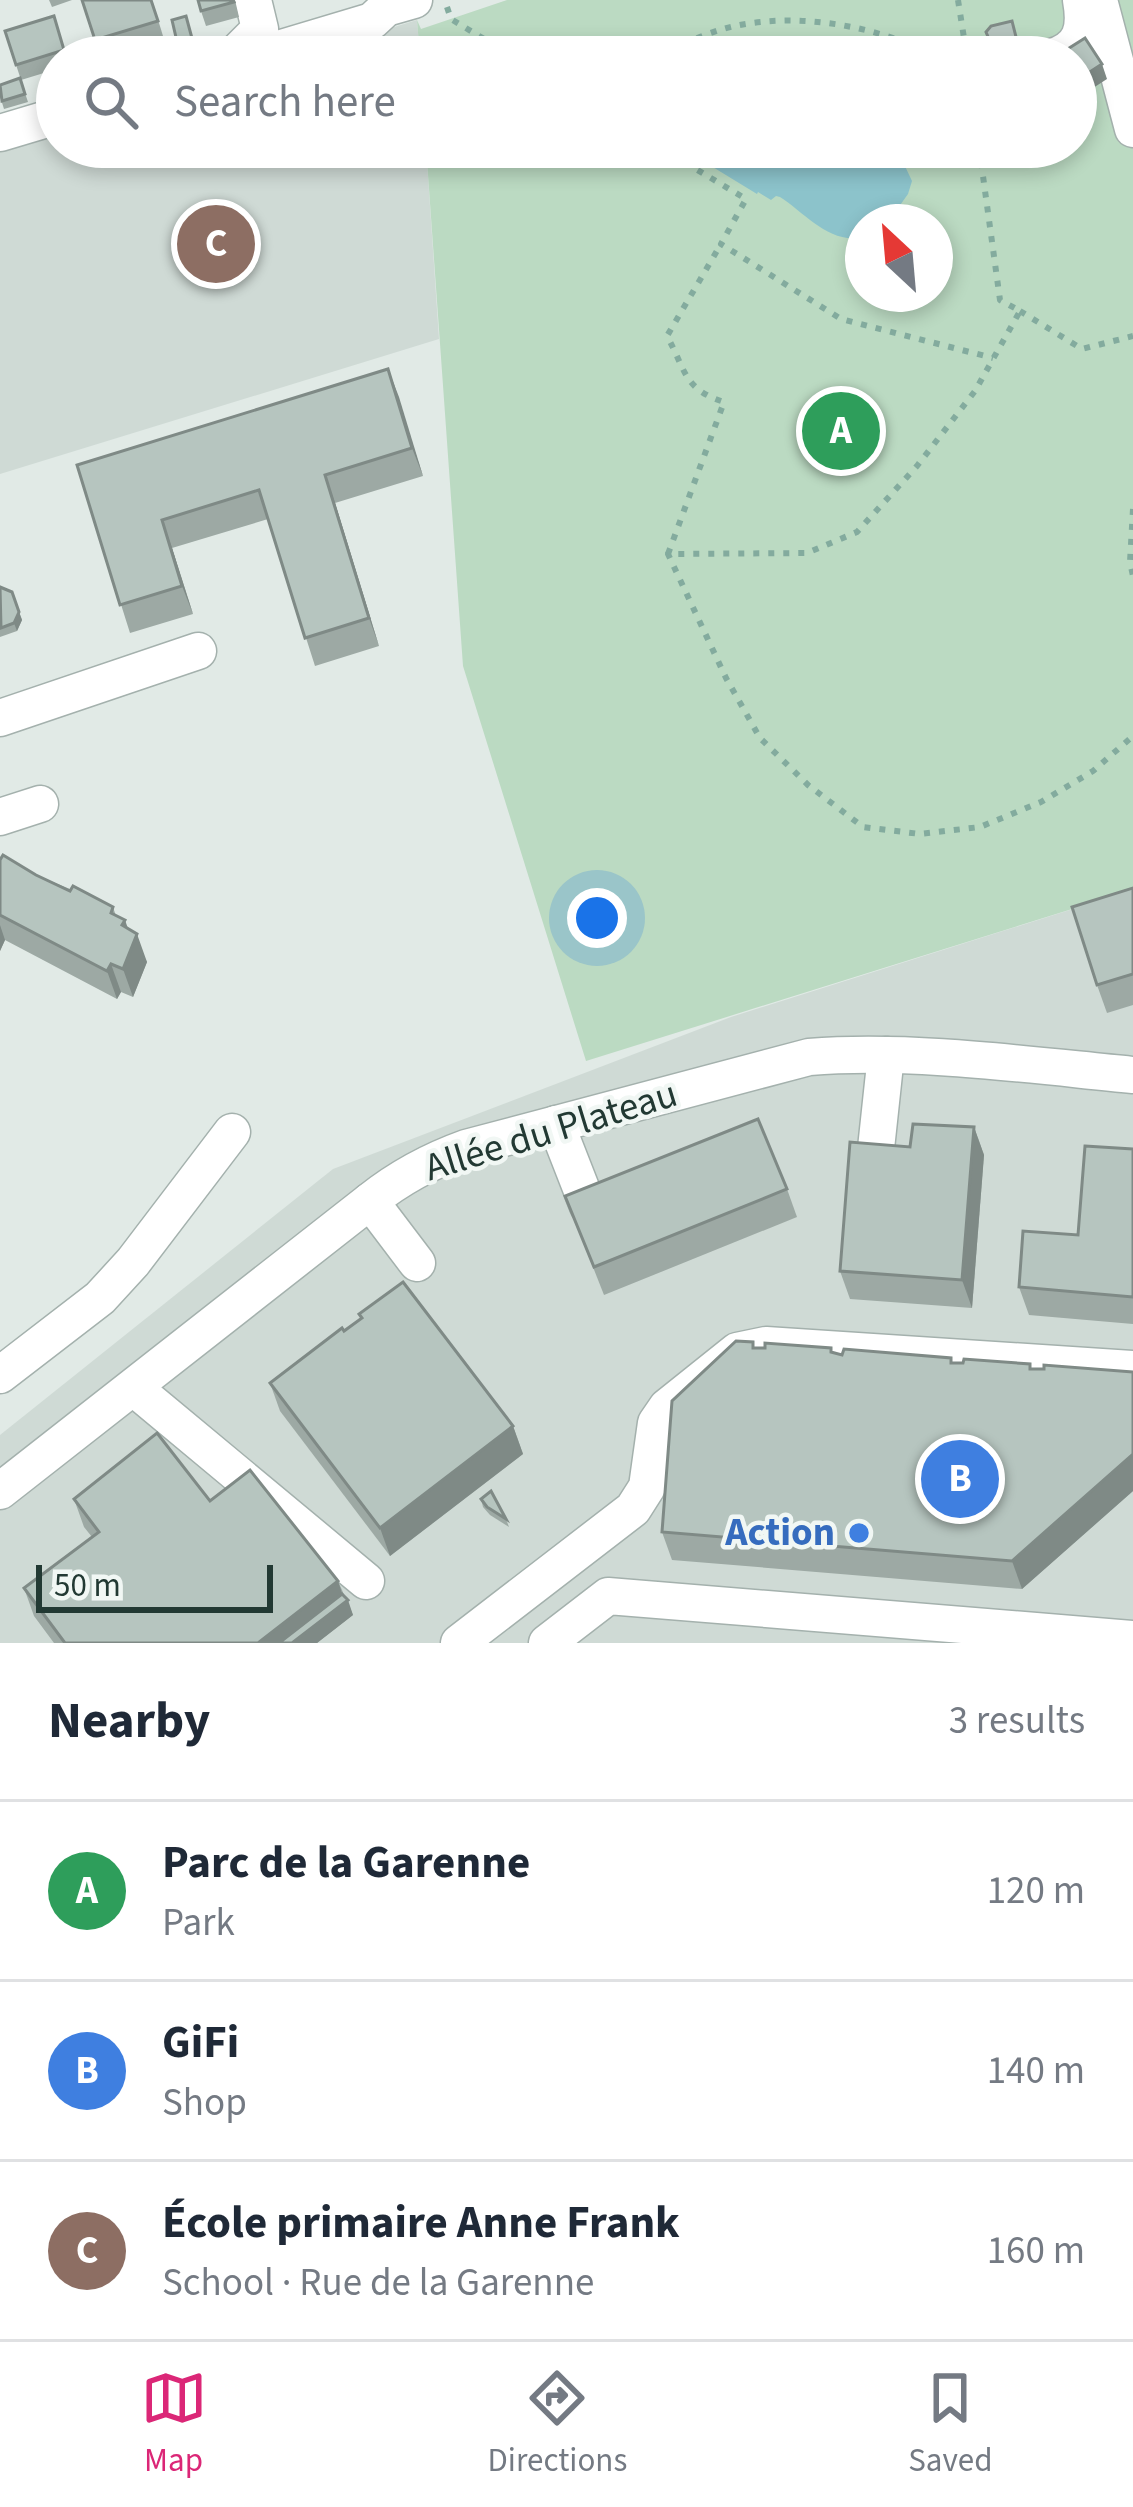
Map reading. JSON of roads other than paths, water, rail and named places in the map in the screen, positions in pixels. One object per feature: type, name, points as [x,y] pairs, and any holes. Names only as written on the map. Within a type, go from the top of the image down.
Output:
[{"type":"street","points":[[252,36],[260,28],[253,0]]},
{"type":"street","points":[[1079,36],[1085,25],[1082,0]]},
{"type":"street","points":[[1099,0],[1124,59],[1133,129]]},
{"type":"street","points":[[322,36],[372,21],[400,4]]},
{"type":"street","points":[[0,133],[36,122]]},
{"type":"street","points":[[0,718],[198,651]]},
{"type":"street","points":[[0,818],[40,804]]},
{"type":"street","points":[[874,1167],[886,1055]]},
{"type":"street","name":"Allée du Plateau","points":[[0,1492],[395,1182],[466,1148],[808,1057],[886,1055],[1133,1075]]},
{"type":"street","points":[[556,1124],[588,1206]]},
{"type":"street","points":[[0,1375],[100,1298],[232,1132]]},
{"type":"street","points":[[370,1201],[417,1263]]},
{"type":"street","points":[[459,1643],[633,1509],[647,1487],[656,1423],[667,1407],[737,1351],[766,1345],[1133,1369]]},
{"type":"street","points":[[134,1388],[366,1581]]},
{"type":"street","points":[[547,1643],[608,1595],[1133,1639]]},
{"type":"water","points":[[714,168],[906,168],[912,181],[901,204],[845,204],[845,237],[819,226],[780,197],[771,200]]},
{"type":"place","name":"École primaire Anne Frank","points":[[216,244]]},
{"type":"place","name":"Parc de la Garenne","points":[[841,431]]},
{"type":"place","name":"GiFi","points":[[960,1479]]},
{"type":"place","name":"Action","points":[[859,1533]]}]
